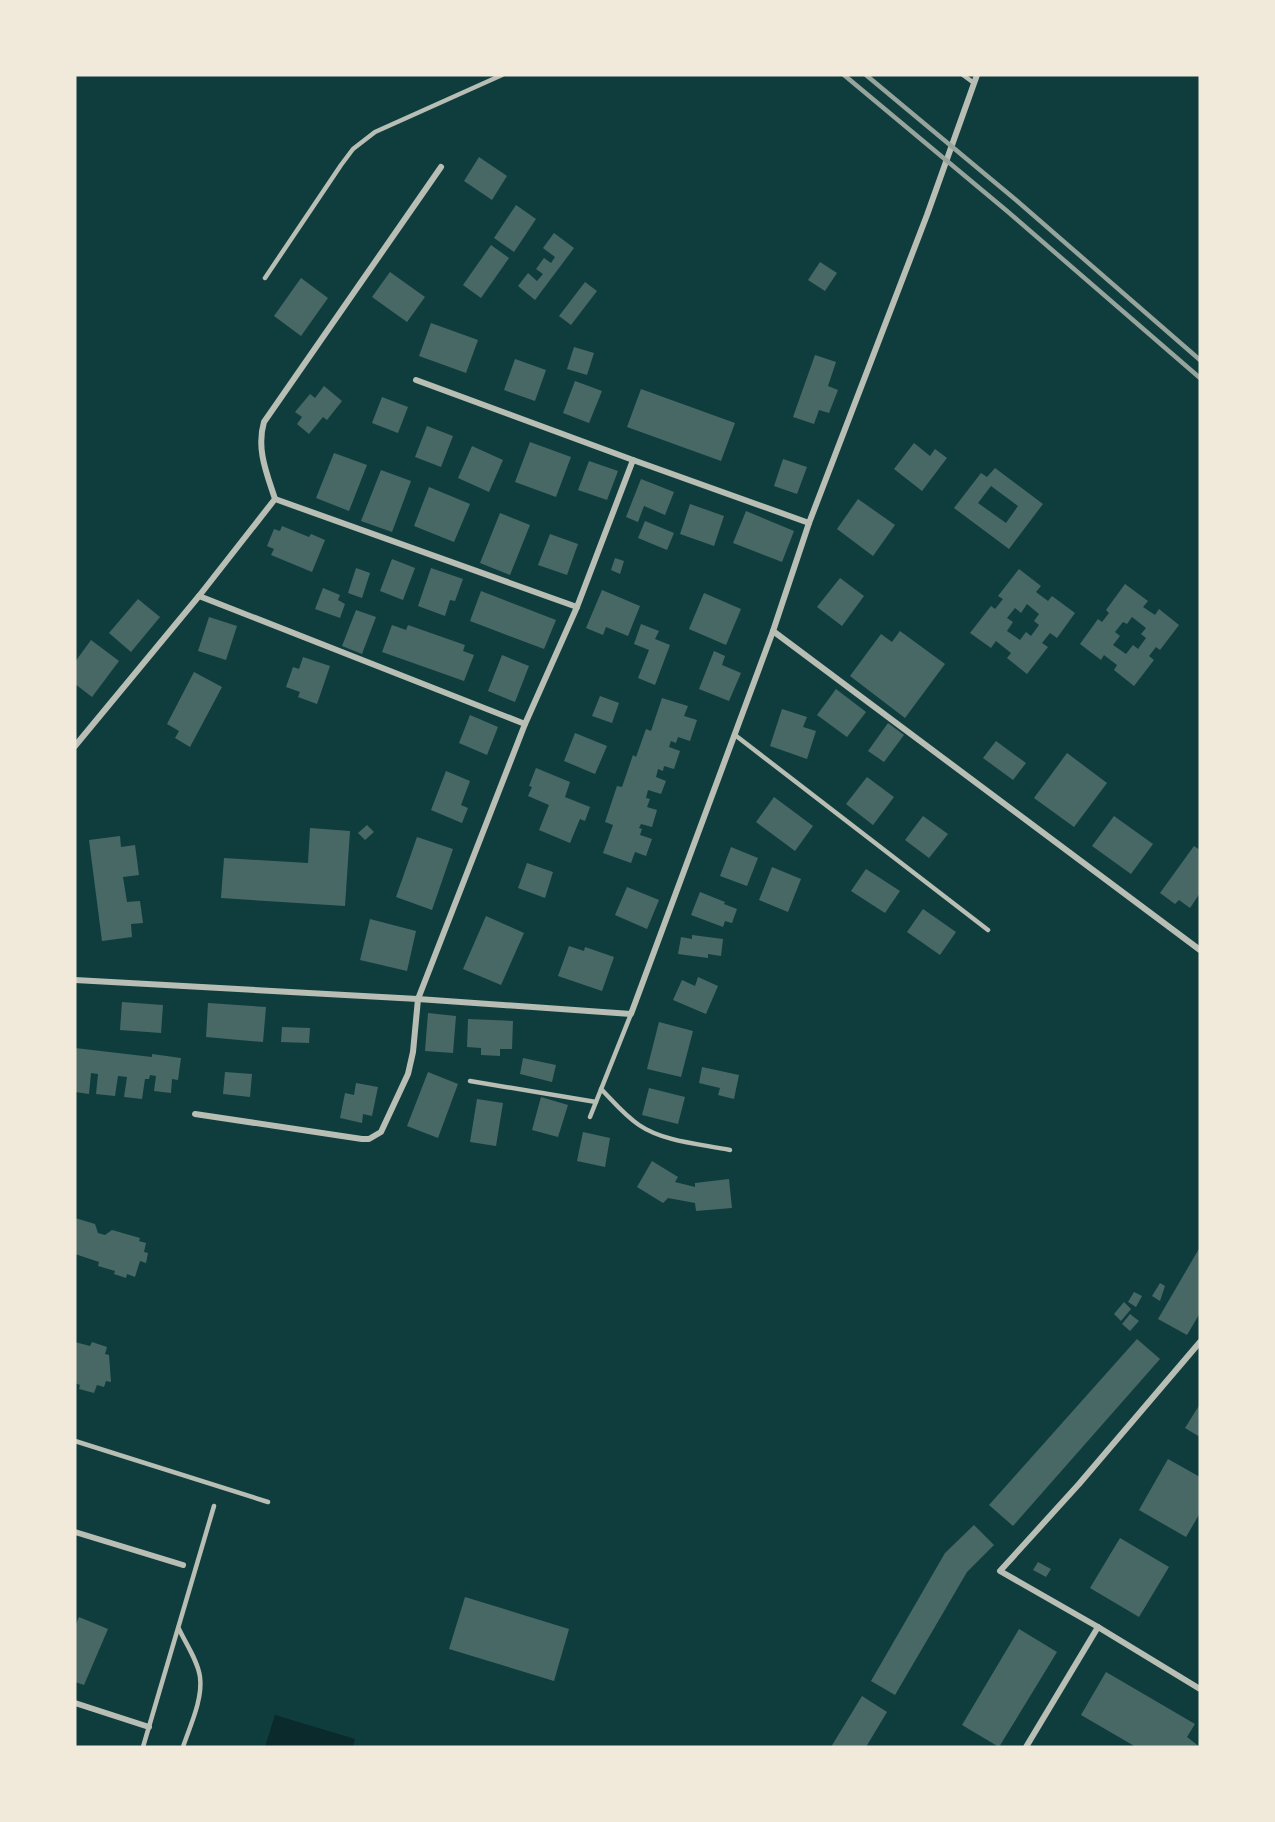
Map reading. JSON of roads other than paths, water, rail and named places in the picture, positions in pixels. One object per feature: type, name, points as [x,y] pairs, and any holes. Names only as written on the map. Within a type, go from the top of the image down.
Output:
[{"type":"street","points":[[75,980],[418,999],[631,1014],[773,631],[809,523],[927,215],[977,75]]},
{"type":"street","points":[[275,499],[262,456],[261,437],[264,422],[441,167]]},
{"type":"street","points":[[416,380],[809,523]]},
{"type":"street","points":[[195,1114],[362,1139],[376,1136],[385,1126],[408,1074],[413,1052],[418,999],[525,724],[577,607],[633,460]]},
{"type":"street","points":[[75,746],[199,596],[275,499]]},
{"type":"street","points":[[275,499],[577,607]]},
{"type":"street","points":[[199,596],[525,724]]},
{"type":"street","points":[[773,631],[1200,950]]},
{"type":"street","points":[[1200,1342],[1079,1484],[1000,1571],[1200,1689]]},
{"type":"street","points":[[75,1532],[183,1565]]},
{"type":"street","points":[[1026,1747],[1098,1627]]},
{"type":"street","points":[[75,1703],[149,1727]]},
{"type":"lane","points":[[265,278],[341,165],[364,140],[375,132],[502,75]]},
{"type":"lane","points":[[963,75],[974,83]]},
{"type":"lane","points":[[735,735],[988,930]]},
{"type":"lane","points":[[590,1117],[631,1014]]},
{"type":"lane","points":[[470,1081],[596,1102]]},
{"type":"lane","points":[[601,1089],[626,1115],[650,1131],[663,1136],[730,1150]]},
{"type":"lane","points":[[75,1441],[268,1502]]},
{"type":"lane","points":[[143,1747],[214,1506]]},
{"type":"lane","points":[[178,1629],[196,1664],[200,1679],[199,1696],[183,1747]]},
{"type":"water","points":[[275,1715],[355,1739],[353,1747],[265,1747]]},
{"type":"railway","points":[[844,75],[1007,211],[1200,378]]},
{"type":"railway","points":[[866,75],[1016,200],[1200,360]]}]
